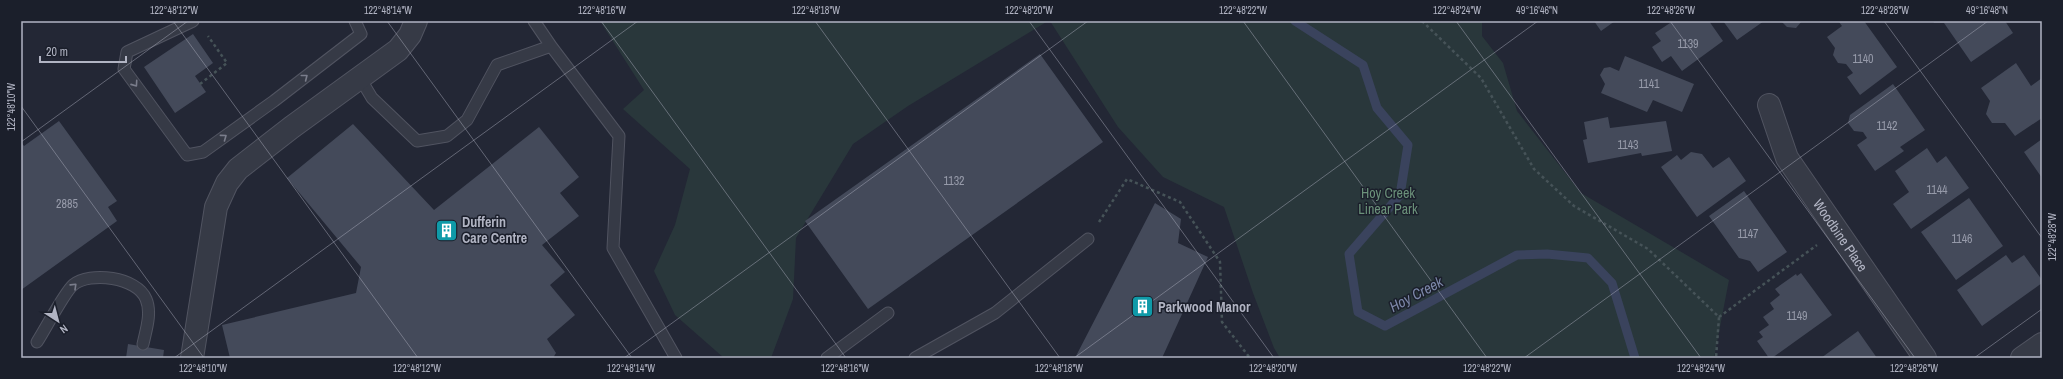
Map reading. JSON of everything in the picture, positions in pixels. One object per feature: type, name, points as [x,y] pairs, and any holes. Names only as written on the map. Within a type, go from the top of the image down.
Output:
[{"type":"street","points":[[192,358],[216,207],[227,183],[238,169],[292,127],[398,50],[410,34],[416,21]]},
{"type":"street","name":"Woodbine Place","points":[[1769,105],[1787,158],[1925,358]]},
{"type":"street","points":[[2022,358],[2042,344]]},
{"type":"lane","points":[[194,21],[127,52],[124,69],[187,155],[203,152],[274,101],[361,34],[354,21]]},
{"type":"lane","points":[[534,21],[550,46],[619,136],[613,248],[676,358]]},
{"type":"lane","points":[[360,78],[372,98],[417,141],[447,136],[467,120],[497,65],[550,46]]},
{"type":"lane","points":[[915,358],[995,313],[1088,239]]},
{"type":"lane","points":[[37,342],[72,286],[83,279],[94,277],[129,282],[140,290],[146,299],[149,312],[143,344]]},
{"type":"lane","points":[[827,358],[888,313]]},
{"type":"path","points":[[1422,21],[1481,78],[1534,169],[1574,206],[1648,249],[1718,317],[1716,358]]},
{"type":"path","points":[[200,84],[227,63],[208,36]]},
{"type":"path","points":[[1088,239],[1127,179],[1180,202],[1220,262],[1222,322],[1250,358]]},
{"type":"path","points":[[1718,317],[1836,230]]},
{"type":"green space","points":[[600,21],[1048,21],[908,106],[853,144],[796,238],[793,299],[771,358],[724,358],[675,315],[654,271],[675,225],[690,169],[623,109],[644,90]]},
{"type":"green space","name":"Hoy Creek Linear Park","points":[[1050,21],[1482,21],[1482,36],[1503,63],[1517,111],[1581,193],[1729,280],[1714,358],[1280,358],[1274,348],[1253,293],[1224,207],[1163,177],[1118,127]]},
{"type":"building","points":[[1594,21],[1615,21],[1601,31]]},
{"type":"building","points":[[1673,21],[1709,21],[1723,41],[1682,71],[1671,56],[1662,62],[1652,47],[1661,41],[1655,33]]},
{"type":"building","points":[[1723,21],[1764,21],[1737,40]]},
{"type":"building","points":[[1781,21],[1802,21],[1796,28],[1787,27]]},
{"type":"building","points":[[1864,21],[1897,67],[1860,95],[1847,77],[1853,73],[1846,64],[1838,63],[1833,55],[1835,48],[1827,37],[1842,26],[1839,22]]},
{"type":"building","points":[[1933,21],[2005,21],[2013,33],[1971,62],[1944,23],[1934,23]]},
{"type":"building","points":[[193,34],[213,63],[195,76],[206,92],[175,113],[144,67]]},
{"type":"building","points":[[1040,54],[1103,142],[868,309],[805,221]]},
{"type":"building","points":[[1625,56],[1694,84],[1682,112],[1653,100],[1647,112],[1601,93],[1605,84],[1600,75],[1604,68],[1610,67],[1619,71]]},
{"type":"building","points":[[2016,63],[2031,86],[2042,78],[2042,118],[2015,136],[2005,123],[1992,123],[1986,114],[1990,101],[1981,88]]},
{"type":"building","points":[[1893,84],[1925,130],[1900,147],[1904,151],[1875,171],[1857,145],[1867,138],[1863,132],[1854,131],[1848,123],[1850,115]]},
{"type":"building","points":[[1608,117],[1610,128],[1666,121],[1672,151],[1642,156],[1641,153],[1588,163],[1583,140],[1587,139],[1584,122]]},
{"type":"building","points":[[59,121],[117,201],[108,207],[117,221],[21,290],[21,142],[24,146]]},
{"type":"building","name":"Dufferin Care Centre","points":[[353,124],[434,210],[539,127],[579,177],[560,193],[579,216],[542,245],[565,272],[550,285],[575,315],[547,339],[556,353],[553,358],[230,358],[222,325],[356,293],[361,267],[287,178]]},
{"type":"building","points":[[2042,139],[2042,178],[2024,152]]},
{"type":"building","points":[[1927,148],[1937,163],[1946,156],[1969,188],[1911,229],[1893,204],[1909,192],[1895,171]]},
{"type":"building","points":[[1691,152],[1702,154],[1713,168],[1729,157],[1746,181],[1697,217],[1661,167],[1677,155],[1681,160]]},
{"type":"building","points":[[1744,191],[1787,252],[1758,272],[1750,261],[1739,258],[1709,216]]},
{"type":"building","points":[[1969,198],[2003,246],[1956,280],[1921,232]]},
{"type":"building","name":"Parkwood Manor","points":[[1155,203],[1181,219],[1178,243],[1208,257],[1162,358],[1075,358]]},
{"type":"building","points":[[2006,255],[2012,263],[2024,255],[2042,280],[2042,283],[1982,326],[1957,290]]},
{"type":"building","points":[[1801,273],[1832,315],[1772,358],[1769,358],[1757,341],[1763,337],[1759,332],[1769,325],[1763,317],[1774,309],[1770,303],[1780,295],[1775,289],[1796,274],[1797,276]]},
{"type":"building","points":[[1858,331],[1877,358],[1821,358]]},
{"type":"building","points":[[128,344],[164,350],[163,358],[126,358]]},
{"type":"waterway","name":"Hoy Creek","points":[[1295,21],[1363,65],[1377,108],[1408,145],[1400,195],[1349,254],[1358,312],[1385,326],[1517,255],[1547,254],[1588,258],[1612,283],[1635,358]]},
{"type":"place","name":"Dufferin Care Centre","points":[[446,230]]},
{"type":"place","name":"Parkwood Manor","points":[[1143,307]]}]
